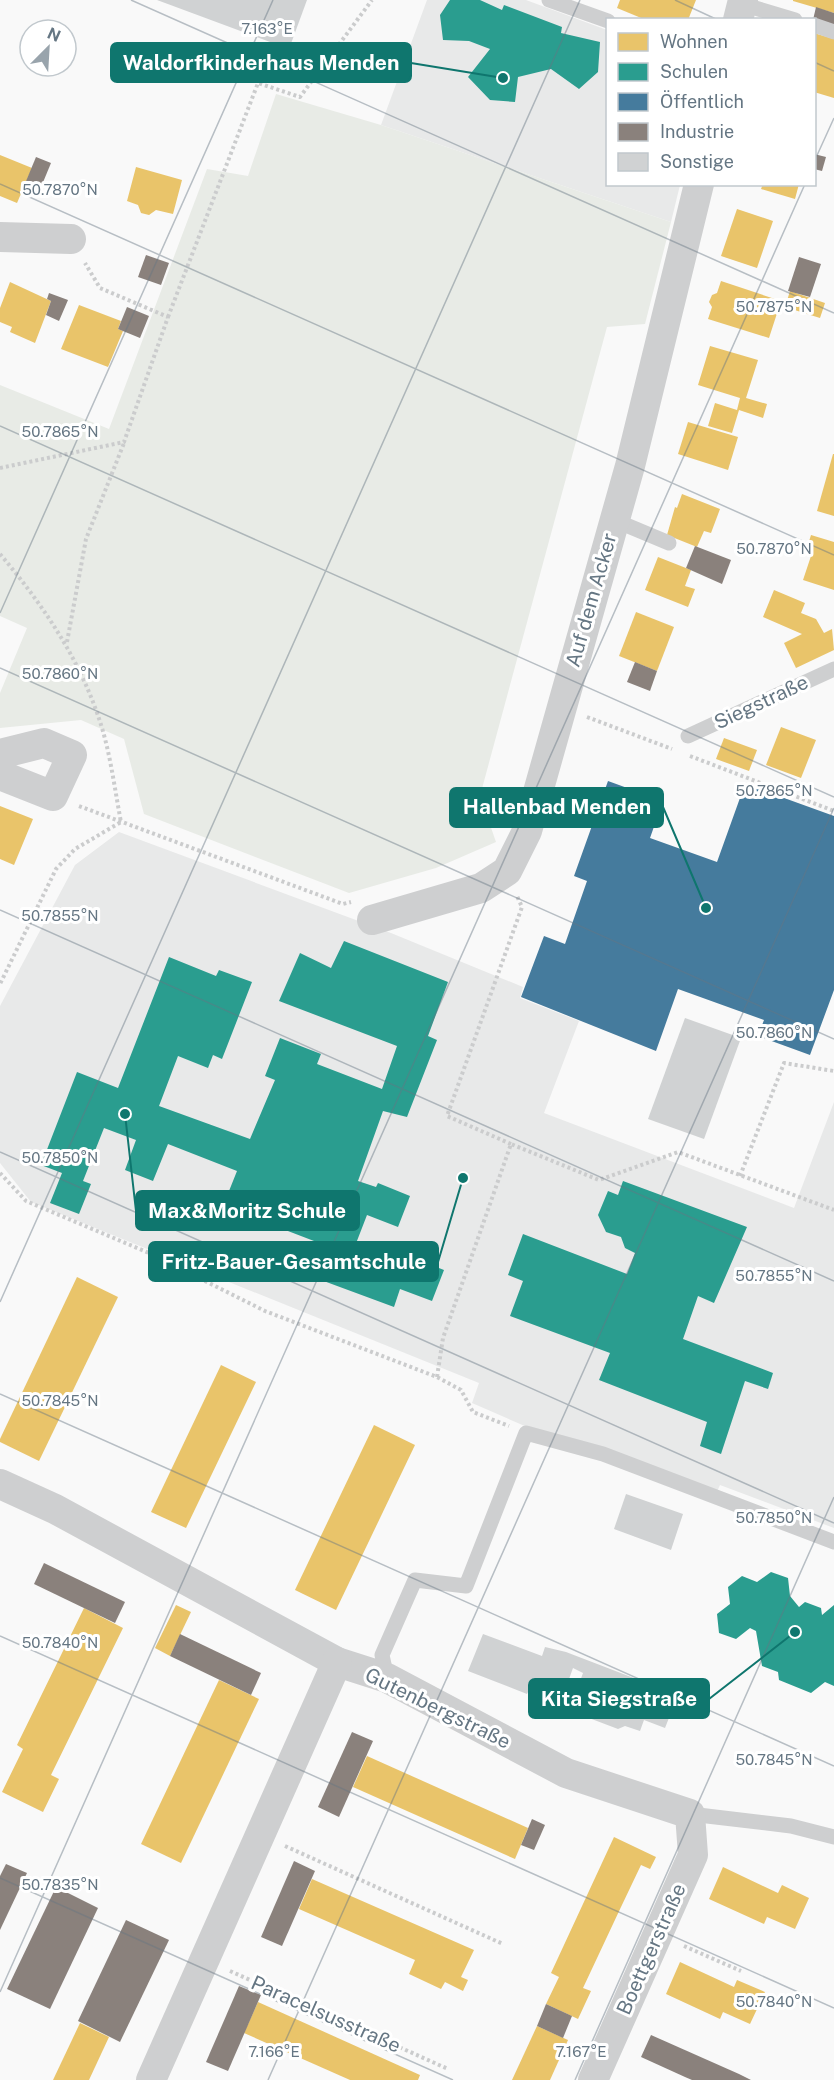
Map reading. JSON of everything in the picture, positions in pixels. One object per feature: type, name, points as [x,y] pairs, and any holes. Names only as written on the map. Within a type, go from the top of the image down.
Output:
[{"type":"street","name":"Auf dem Acker","points":[[507,872],[527,831],[614,520],[698,186]]},
{"type":"street","points":[[0,237],[71,239]]},
{"type":"street","points":[[0,754],[44,743],[72,755],[53,796],[0,775]]},
{"type":"street","points":[[363,911],[481,888],[507,872]]},
{"type":"street","name":"Gutenbergstraße","points":[[0,1484],[55,1509],[337,1662],[387,1678],[566,1773],[690,1814]]},
{"type":"street","points":[[151,2080],[337,1662]]},
{"type":"street","name":"Boettgerstraße","points":[[593,2080],[693,1855],[690,1814]]},
{"type":"lane","points":[[549,0],[606,20]]},
{"type":"lane","points":[[741,8],[786,18]]},
{"type":"lane","points":[[816,27],[834,32]]},
{"type":"lane","points":[[614,520],[669,543]]},
{"type":"lane","name":"Siegstraße","points":[[688,736],[834,669]]},
{"type":"lane","points":[[387,1678],[382,1655],[416,1580],[466,1586],[526,1433],[603,1454],[834,1542]]},
{"type":"lane","name":"Gutenbergstraße","points":[[690,1814],[791,1826],[834,1837]]},
{"type":"path","points":[[66,643],[86,539],[258,82],[300,97],[372,0]]},
{"type":"path","points":[[71,239],[100,288],[168,317]]},
{"type":"path","points":[[0,468],[124,442]]},
{"type":"path","points":[[0,554],[66,643],[102,727],[121,822]]},
{"type":"path","points":[[561,707],[834,811]]},
{"type":"path","points":[[53,796],[363,911]]},
{"type":"path","points":[[0,984],[56,869],[75,849],[121,822]]},
{"type":"path","points":[[507,872],[522,907],[447,1116],[599,1180],[678,1152],[834,1209]]},
{"type":"path","points":[[740,1176],[784,1063],[834,1071]]},
{"type":"path","points":[[437,1377],[442,1338],[511,1144]]},
{"type":"path","points":[[0,1173],[26,1201],[148,1253],[265,1311],[437,1377],[461,1390],[473,1412],[526,1433]]},
{"type":"path","points":[[259,1834],[503,1944]]},
{"type":"path","points":[[658,1934],[741,1971]]},
{"type":"path","name":"Paracelsusstraße","points":[[204,1959],[448,2069]]},
{"type":"shaded area","points":[[427,0],[526,0],[606,30],[606,186],[680,186],[671,222],[381,125]]},
{"type":"shaded area","points":[[276,94],[381,125],[671,222],[645,324],[607,327],[480,796],[496,842],[436,868],[349,893],[144,814],[124,739],[81,720],[0,728],[0,693],[27,628],[0,616],[0,385],[109,429],[207,169],[248,176]]},
{"type":"shaded area","points":[[119,832],[391,933],[523,987],[520,998],[579,1021],[544,1113],[794,1208],[834,1102],[834,1528],[720,1485],[715,1496],[559,1441],[472,1403],[479,1383],[31,1202],[0,1163],[0,1006],[75,865]]},
{"type":"building: Wohnen","points":[[620,0],[696,0],[689,18],[641,18],[617,8]]},
{"type":"building: Wohnen","points":[[793,0],[834,0],[834,13],[793,1]]},
{"type":"building: Wohnen","points":[[816,34],[834,39],[834,98],[816,93]]},
{"type":"building: Wohnen","points":[[0,155],[32,168],[17,203],[0,196]]},
{"type":"building: Wohnen","points":[[136,167],[182,180],[173,214],[156,210],[149,215],[141,213],[138,205],[127,201]]},
{"type":"building: Wohnen","points":[[762,186],[798,186],[795,199],[761,189]]},
{"type":"building: Wohnen","points":[[737,209],[773,221],[757,268],[721,256]]},
{"type":"building: Wohnen","points":[[721,281],[781,301],[769,338],[708,319],[712,307],[709,302],[712,295],[717,293]]},
{"type":"building: Wohnen","points":[[10,282],[51,301],[35,343],[10,332],[12,327],[0,322],[0,308]]},
{"type":"building: Wohnen","points":[[790,291],[825,303],[820,318],[785,307]]},
{"type":"building: Wohnen","points":[[79,305],[121,321],[118,329],[123,331],[108,367],[61,349]]},
{"type":"building: Wohnen","points":[[710,346],[758,360],[746,398],[767,404],[763,418],[739,410],[732,433],[708,426],[715,403],[737,410],[740,398],[698,385]]},
{"type":"building: Wohnen","points":[[688,422],[738,437],[728,470],[678,454]]},
{"type":"building: Wohnen","points":[[834,454],[834,516],[817,511]]},
{"type":"building: Wohnen","points":[[682,494],[720,509],[711,533],[704,531],[697,547],[667,535],[675,507],[677,508]]},
{"type":"building: Wohnen","points":[[811,535],[834,542],[834,590],[803,580],[811,556],[805,554]]},
{"type":"building: Wohnen","points":[[658,557],[691,570],[685,586],[695,589],[688,607],[645,590]]},
{"type":"building: Wohnen","points":[[774,590],[805,603],[801,613],[816,619],[824,633],[832,629],[834,650],[796,668],[784,643],[802,634],[763,617]]},
{"type":"building: Wohnen","points":[[636,612],[674,627],[657,671],[619,656]]},
{"type":"building: Wohnen","points":[[781,727],[816,740],[801,778],[766,765]]},
{"type":"building: Wohnen","points":[[724,738],[757,750],[749,771],[716,759]]},
{"type":"building: Wohnen","points":[[0,806],[33,819],[14,865],[0,859]]},
{"type":"building: Wohnen","points":[[77,1277],[118,1297],[39,1461],[0,1442],[0,1439]]},
{"type":"building: Wohnen","points":[[221,1365],[256,1382],[186,1528],[151,1512]]},
{"type":"building: Wohnen","points":[[374,1425],[415,1445],[336,1610],[295,1590]]},
{"type":"building: Wohnen","points":[[176,1605],[191,1612],[170,1656],[155,1648]]},
{"type":"building: Wohnen","points":[[84,1608],[123,1628],[51,1775],[59,1779],[43,1812],[2,1792],[23,1749],[17,1745]]},
{"type":"building: Wohnen","points":[[219,1680],[259,1699],[181,1863],[141,1844]]},
{"type":"building: Wohnen","points":[[367,1756],[528,1828],[515,1859],[353,1787]]},
{"type":"building: Wohnen","points":[[614,1837],[656,1857],[650,1869],[641,1865],[583,1988],[591,1991],[578,2019],[546,2004],[559,1977],[551,1973]]},
{"type":"building: Wohnen","points":[[723,1867],[778,1893],[782,1885],[809,1898],[795,1929],[767,1917],[764,1924],[709,1899]]},
{"type":"building: Wohnen","points":[[312,1879],[474,1950],[461,1977],[468,1980],[463,1991],[445,1982],[441,1989],[409,1974],[415,1960],[299,1909]]},
{"type":"building: Wohnen","points":[[680,1962],[734,1987],[737,1980],[765,1992],[750,2024],[723,2012],[720,2019],[666,1994]]},
{"type":"building: Wohnen","points":[[258,2002],[420,2075],[418,2080],[350,2080],[244,2033]]},
{"type":"building: Wohnen","points":[[80,2023],[109,2037],[89,2080],[53,2080]]},
{"type":"building: Wohnen","points":[[537,2026],[568,2040],[550,2080],[512,2080]]},
{"type":"building: Schulen","points":[[450,0],[480,0],[502,10],[504,5],[562,27],[561,33],[600,42],[598,72],[579,89],[551,69],[518,77],[515,102],[490,100],[468,77],[490,49],[469,41],[443,40],[440,15]]},
{"type":"building: Schulen","points":[[344,941],[448,982],[428,1036],[437,1040],[407,1117],[383,1111],[358,1181],[376,1187],[378,1183],[410,1196],[398,1227],[367,1215],[355,1246],[408,1266],[411,1257],[444,1270],[432,1301],[400,1289],[394,1307],[302,1273],[314,1241],[223,1206],[237,1171],[168,1144],[153,1181],[125,1170],[136,1140],[104,1128],[83,1181],[91,1184],[79,1214],[50,1203],[62,1173],[41,1165],[77,1072],[118,1088],[169,957],[216,976],[219,970],[252,982],[222,1059],[213,1055],[208,1068],[178,1056],[159,1106],[250,1139],[275,1080],[265,1076],[280,1038],[321,1054],[317,1064],[382,1089],[397,1046],[279,1001],[300,953],[331,968]]},
{"type":"building: Schulen","points":[[623,1181],[747,1227],[714,1303],[698,1296],[683,1339],[773,1373],[768,1389],[745,1381],[721,1454],[700,1446],[707,1422],[599,1380],[610,1353],[510,1316],[523,1281],[508,1275],[523,1234],[627,1274],[635,1253],[625,1248],[621,1237],[606,1232],[598,1215],[608,1191],[618,1195]]},
{"type":"building: Schulen","points":[[771,1572],[788,1578],[790,1596],[799,1607],[805,1602],[821,1608],[822,1615],[834,1605],[834,1686],[825,1682],[811,1693],[779,1680],[778,1672],[762,1666],[756,1631],[750,1628],[736,1639],[719,1633],[717,1614],[730,1604],[728,1587],[742,1576],[757,1582]]},
{"type":"building: Öffentlich","points":[[608,781],[663,801],[650,838],[717,862],[745,784],[834,816],[834,990],[810,1055],[758,1036],[764,1020],[678,989],[656,1051],[521,997],[544,936],[565,944],[587,881],[574,876]]},
{"type":"building: Industrie","points":[[816,7],[834,13],[834,27],[816,21],[816,18],[813,18]]},
{"type":"building: Industrie","points":[[816,154],[826,157],[822,171],[816,170]]},
{"type":"building: Industrie","points":[[36,157],[51,163],[39,192],[24,186]]},
{"type":"building: Industrie","points":[[146,255],[169,263],[161,285],[138,277]]},
{"type":"building: Industrie","points":[[799,257],[821,264],[810,297],[788,291]]},
{"type":"building: Industrie","points":[[49,293],[68,300],[59,321],[46,315],[51,301],[47,299]]},
{"type":"building: Industrie","points":[[127,307],[149,316],[140,338],[118,329]]},
{"type":"building: Industrie","points":[[695,546],[731,560],[722,584],[686,568]]},
{"type":"building: Industrie","points":[[635,662],[657,671],[650,691],[627,682]]},
{"type":"building: Industrie","points":[[44,1563],[125,1602],[115,1623],[34,1584]]},
{"type":"building: Industrie","points":[[180,1634],[261,1673],[251,1695],[170,1656]]},
{"type":"building: Industrie","points":[[352,1732],[373,1741],[339,1817],[318,1807]]},
{"type":"building: Industrie","points":[[532,1819],[545,1825],[534,1850],[521,1845]]},
{"type":"building: Industrie","points":[[294,1861],[315,1871],[282,1946],[261,1937]]},
{"type":"building: Industrie","points":[[6,1864],[27,1873],[0,1930],[0,1876]]},
{"type":"building: Industrie","points":[[56,1887],[98,1908],[50,2009],[7,1989]]},
{"type":"building: Industrie","points":[[126,1920],[169,1940],[120,2042],[78,2021]]},
{"type":"building: Industrie","points":[[239,1986],[261,1995],[228,2071],[206,2062]]},
{"type":"building: Industrie","points":[[546,2004],[572,2016],[563,2038],[537,2026]]},
{"type":"building: Industrie","points":[[651,2035],[751,2080],[692,2080],[685,2077],[641,2057]]},
{"type":"building: Sonstige","points":[[157,0],[307,0],[289,49]]},
{"type":"building: Sonstige","points":[[685,1018],[741,1038],[704,1139],[648,1119]]},
{"type":"building: Sonstige","points":[[626,1494],[683,1514],[671,1550],[614,1529]]},
{"type":"building: Sonstige","points":[[483,1634],[542,1656],[545,1647],[566,1652],[678,1695],[665,1728],[644,1720],[640,1731],[625,1726],[618,1729],[589,1718],[586,1711],[571,1706],[583,1673],[573,1668],[565,1690],[553,1686],[550,1696],[530,1688],[527,1694],[468,1671]]},
{"type":"place","name":"Waldorfkinderhaus Menden","points":[[503,78]]},
{"type":"place","name":"Hallenbad Menden","points":[[706,908]]},
{"type":"place","name":"Max&Moritz Schule","points":[[125,1114]]},
{"type":"place","name":"Fritz-Bauer-Gesamtschule","points":[[463,1178]]},
{"type":"place","name":"Kita Siegstraße","points":[[795,1632]]}]
